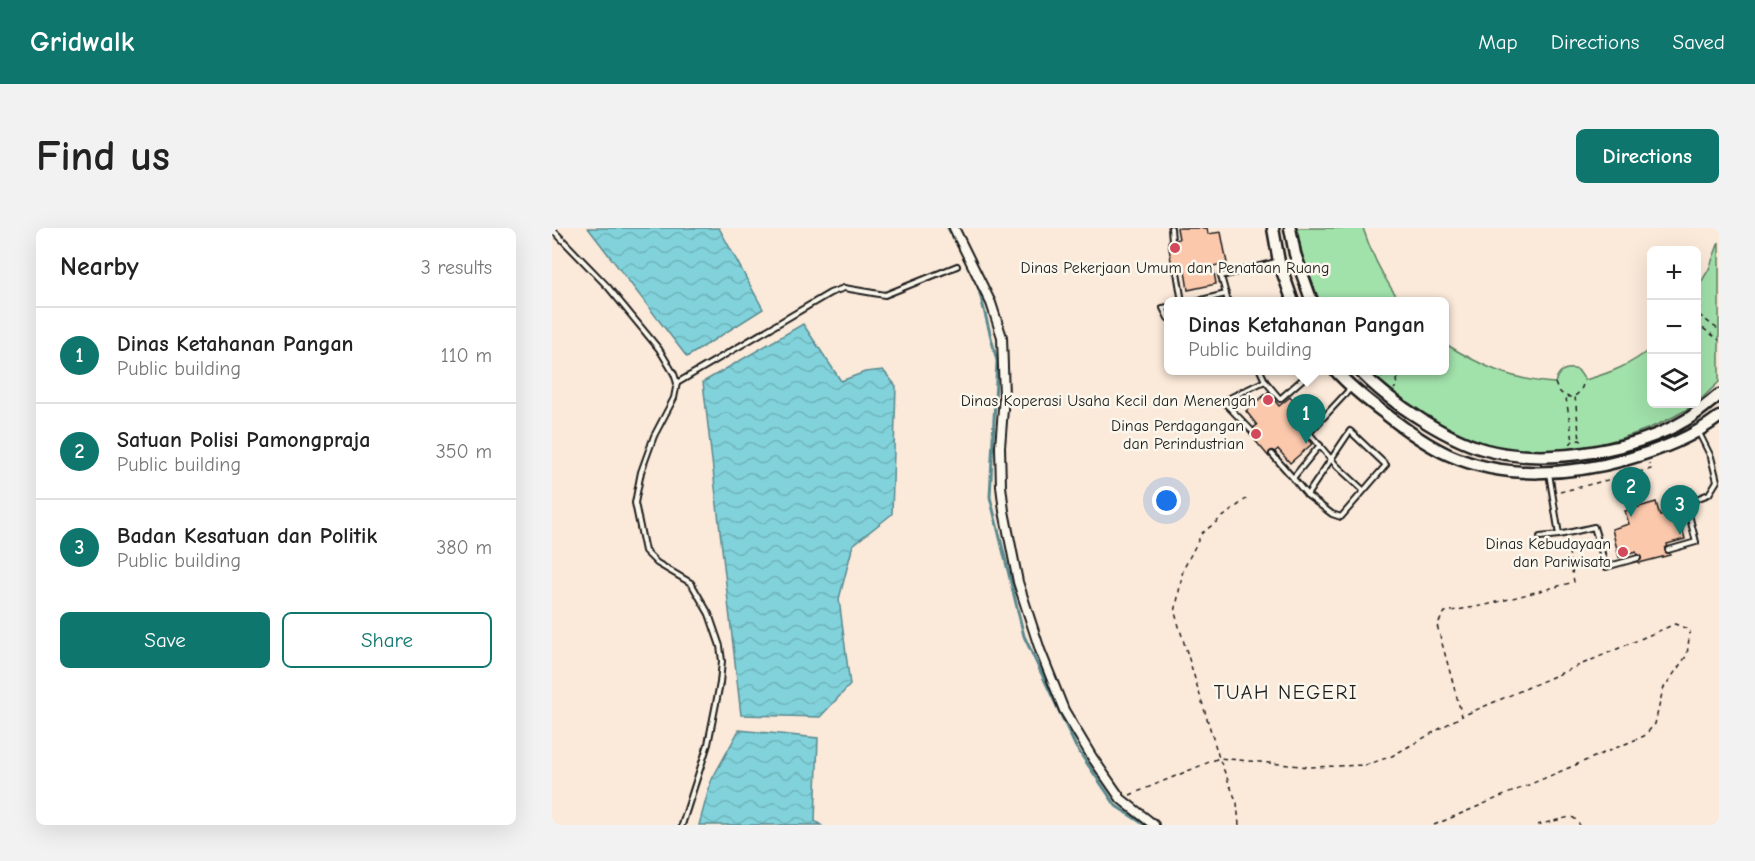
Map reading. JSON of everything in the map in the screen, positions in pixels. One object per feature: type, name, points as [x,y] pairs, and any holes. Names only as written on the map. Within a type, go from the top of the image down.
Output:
[{"type":"street","points":[[954,228],[991,303],[1002,337],[1004,370],[1001,486],[1004,511],[1018,582],[1040,650],[1064,710],[1092,757],[1121,799],[1154,825]]},
{"type":"street","points":[[1273,228],[1279,262],[1291,297]]},
{"type":"street","points":[[1290,228],[1295,254],[1310,297]]},
{"type":"street","points":[[1279,262],[1295,254]]},
{"type":"street","points":[[1339,375],[1351,388],[1404,429],[1449,455],[1499,470],[1549,473],[1603,466],[1670,446],[1699,432],[1719,417]]},
{"type":"street","points":[[1351,388],[1360,375]]},
{"type":"street","points":[[1364,375],[1389,396],[1458,439],[1495,452],[1570,456],[1600,450],[1641,439],[1687,420],[1719,394]]},
{"type":"street","points":[[1641,439],[1647,453]]},
{"type":"street","points":[[1600,450],[1603,466]]},
{"type":"lane","points":[[1171,228],[1172,241]]},
{"type":"lane","points":[[552,229],[615,295],[659,350],[677,383],[674,398],[654,436],[641,472],[635,502],[645,551],[657,563],[691,583],[709,614],[720,646],[722,661],[720,682],[708,744],[682,825]]},
{"type":"lane","points":[[1227,297],[1221,276],[1279,262]]},
{"type":"lane","points":[[677,383],[830,293],[844,288],[885,295],[957,266]]},
{"type":"lane","points":[[1177,272],[1181,297]]},
{"type":"lane","points":[[1214,297],[1226,294]]},
{"type":"lane","points":[[1262,375],[1280,399],[1307,375]]},
{"type":"lane","points":[[1251,430],[1223,401],[1265,381]]},
{"type":"lane","points":[[1351,388],[1309,433],[1331,459],[1363,490]]},
{"type":"lane","points":[[1272,454],[1307,495],[1332,514],[1341,517],[1386,465],[1350,431],[1307,495]]},
{"type":"lane","points":[[1668,550],[1696,542],[1686,503],[1709,495],[1717,481],[1711,457],[1699,432]]},
{"type":"lane","points":[[1293,478],[1320,445]]},
{"type":"lane","points":[[1549,473],[1559,535]]},
{"type":"lane","points":[[1540,537],[1594,527],[1606,567],[1638,558]]},
{"type":"path","points":[[1701,316],[1719,330]]},
{"type":"path","points":[[1701,327],[1719,340]]},
{"type":"path","points":[[1376,385],[1383,375],[1390,375],[1396,379],[1397,386],[1389,396]]},
{"type":"path","points":[[1396,379],[1400,375]]},
{"type":"path","points":[[1555,382],[1558,392],[1566,397],[1575,396],[1582,390],[1584,380]]},
{"type":"path","points":[[1575,396],[1580,440]]},
{"type":"path","points":[[1566,397],[1573,441]]},
{"type":"path","points":[[1559,492],[1651,469],[1647,453]]},
{"type":"path","points":[[1239,825],[1237,803],[1219,758],[1176,613],[1183,570],[1202,533],[1246,499]]},
{"type":"path","points":[[1462,716],[1437,625],[1445,612],[1486,605],[1574,582],[1566,533]]},
{"type":"path","points":[[1121,799],[1219,758],[1310,767],[1366,765],[1392,756],[1462,716],[1657,631],[1675,624],[1690,630],[1687,655],[1663,689],[1655,724],[1644,736],[1434,825]]},
{"type":"path","points":[[1537,825],[1570,817],[1580,825]]},
{"type":"green space","points":[[1296,228],[1363,228],[1378,266],[1397,297],[1318,297],[1305,266]]},
{"type":"green space","points":[[1719,242],[1719,382],[1701,399],[1701,282],[1709,269]]},
{"type":"green space","points":[[1449,346],[1497,371],[1524,379],[1555,383],[1558,375],[1566,369],[1578,370],[1585,380],[1620,368],[1647,351],[1647,408],[1689,408],[1622,438],[1566,450],[1538,451],[1511,449],[1485,443],[1453,430],[1423,413],[1374,375],[1449,375]]},
{"type":"water","points":[[588,228],[719,228],[763,309],[687,357]]},
{"type":"water","points":[[803,324],[841,381],[865,372],[883,370],[896,386],[892,514],[853,545],[839,599],[850,685],[820,717],[741,715],[703,382]]},
{"type":"water","points":[[739,730],[818,738],[815,821],[821,825],[699,825],[711,781]]},
{"type":"building","points":[[1177,228],[1207,228],[1208,234],[1221,232],[1227,263],[1213,266],[1216,284],[1188,290],[1185,271],[1173,273],[1168,242],[1179,239]]},
{"type":"building","points":[[1268,392],[1279,406],[1290,397],[1310,421],[1300,430],[1312,444],[1290,463],[1278,449],[1269,457],[1248,432],[1257,425],[1246,411]]},
{"type":"building","points":[[1656,502],[1660,516],[1678,511],[1685,539],[1667,544],[1670,555],[1639,563],[1636,552],[1619,557],[1612,529],[1629,524],[1625,511]]},
{"type":"waterway","points":[[948,228],[966,260]]},
{"type":"waterway","points":[[977,282],[997,361],[990,497],[1024,636],[1076,747],[1116,806],[1145,825]]},
{"type":"place","name":"Dinas Pekerjaan Umum dan Penataan Ruang","points":[[1175,248]]},
{"type":"place","name":"Dinas Koperasi Usaha Kecil dan Menengah","points":[[1268,400]]},
{"type":"place","name":"Dinas Perdagangan dan Perindustrian","points":[[1256,434]]},
{"type":"place","name":"Dinas Ketahanan Pangan","points":[[1306,444]]},
{"type":"place","name":"Satuan Polisi Pamongpraja","points":[[1631,517]]},
{"type":"place","name":"Badan Kesatuan dan Politik","points":[[1680,535]]},
{"type":"place","name":"Dinas Kebudayaan dan Pariwisata","points":[[1623,552]]},
{"type":"district","name":"TUAH NEGERI","points":[[1286,692]]}]
